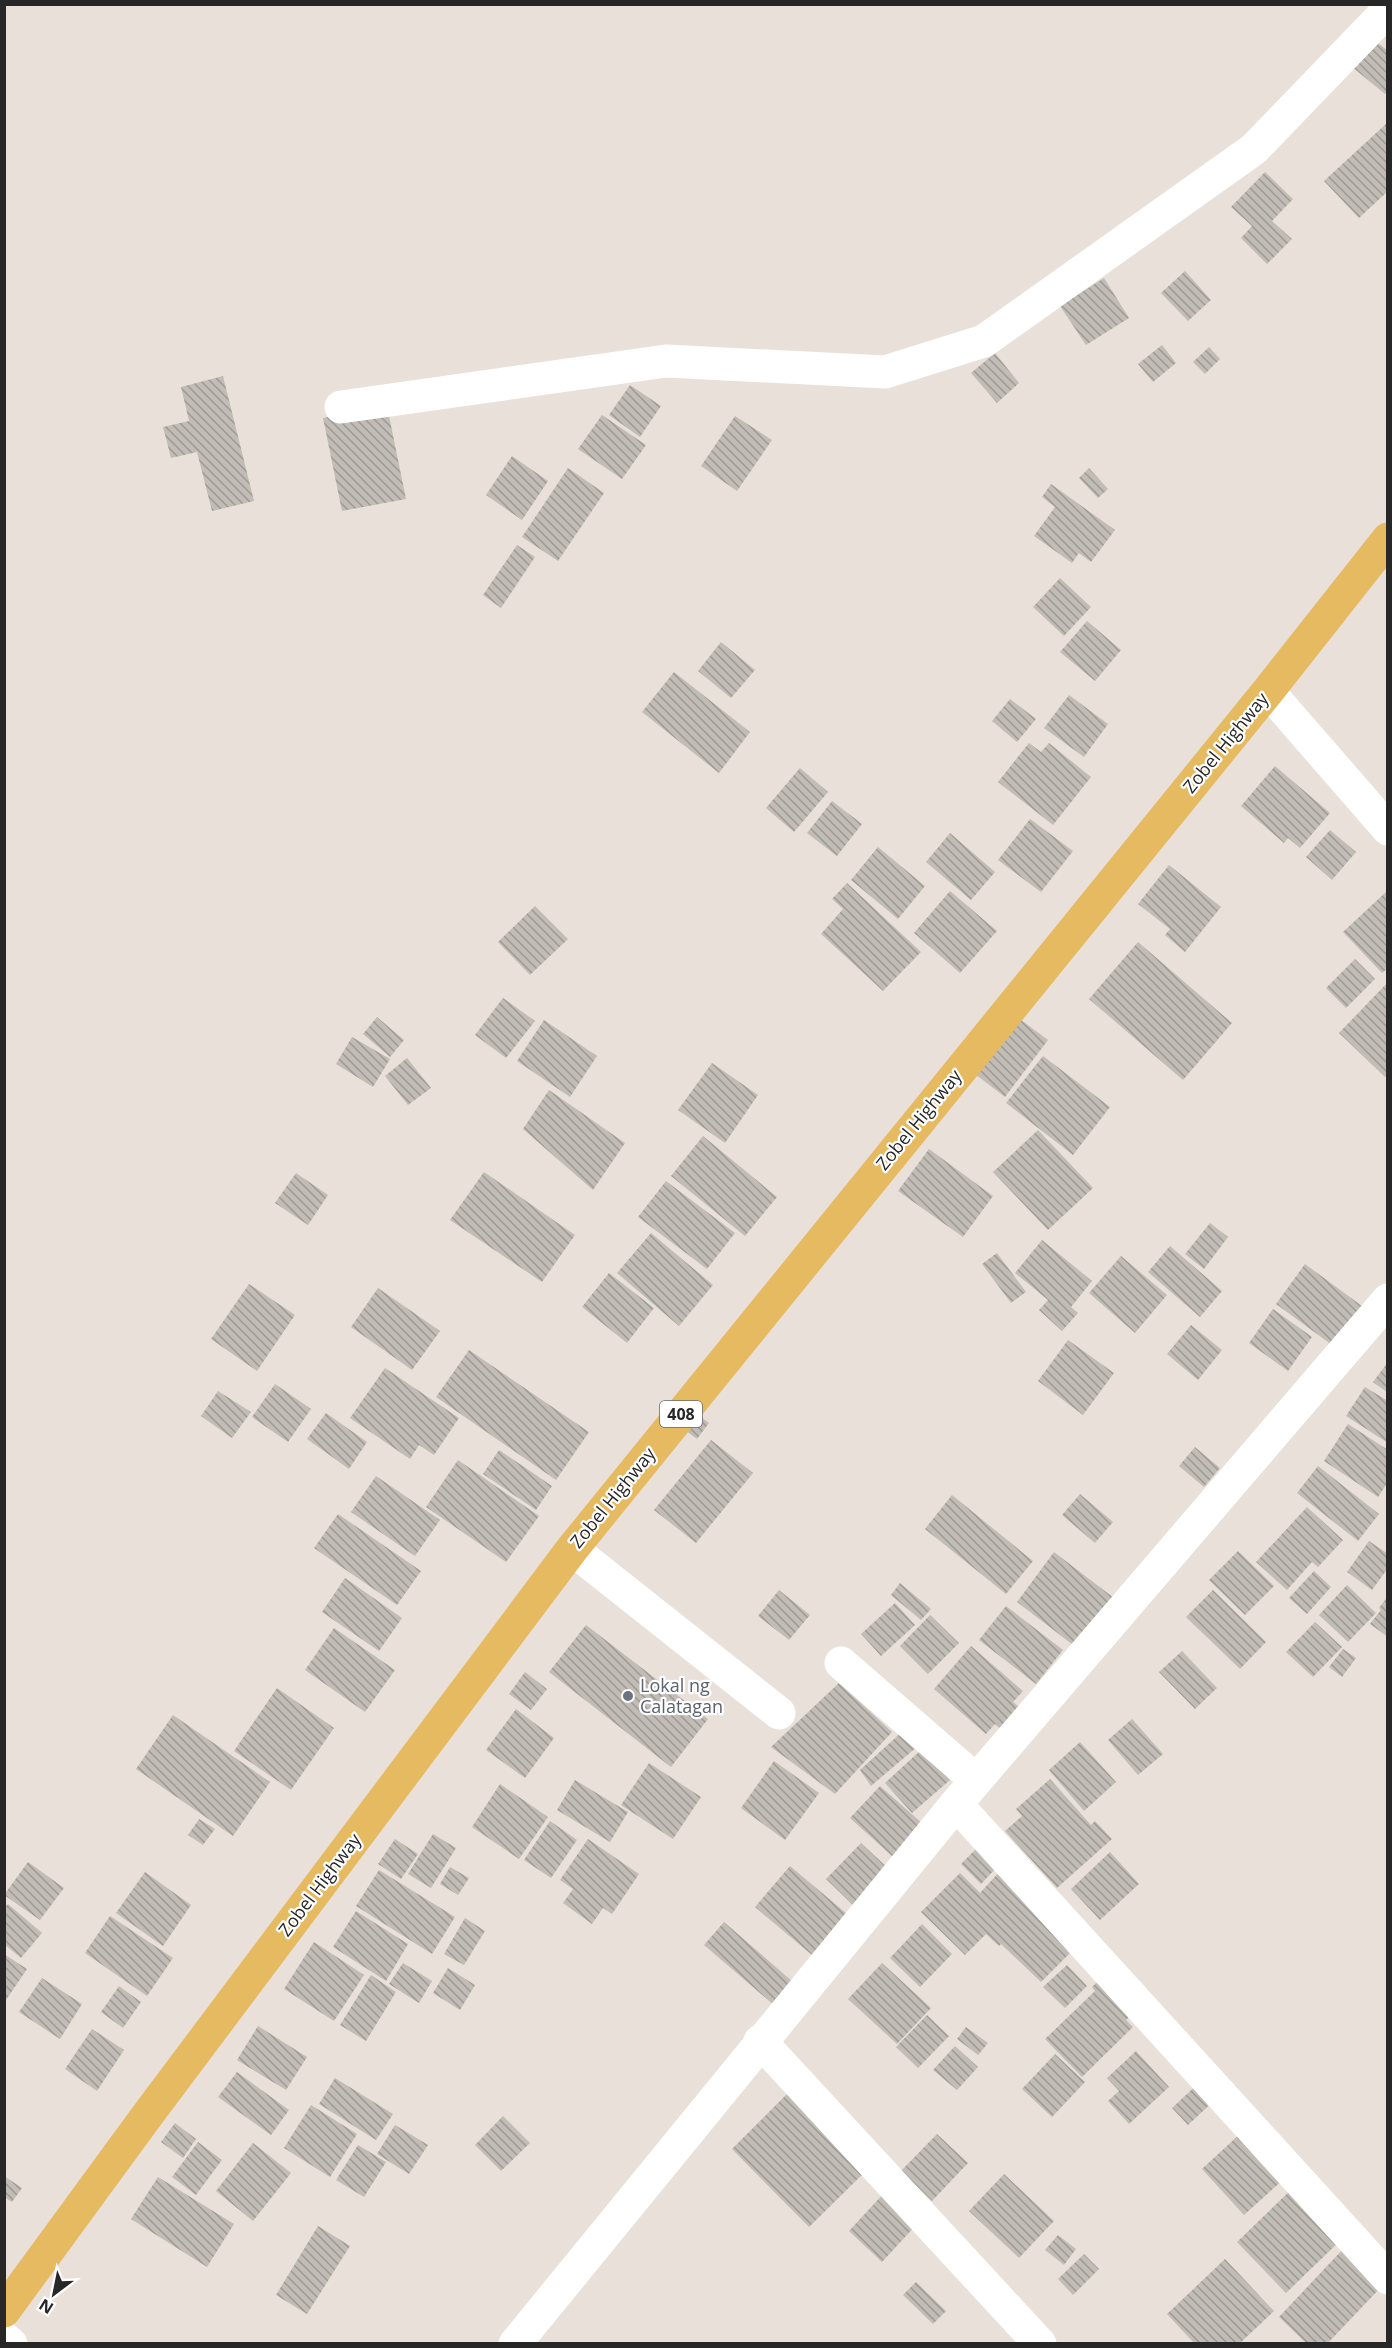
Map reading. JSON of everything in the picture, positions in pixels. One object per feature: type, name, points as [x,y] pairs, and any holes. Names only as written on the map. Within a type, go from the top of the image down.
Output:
[{"type":"main road","name":"Zobel Highway","points":[[4,2311],[146,2117],[572,1549],[1268,691],[1388,539]]},
{"type":"street","points":[[341,407],[666,361],[885,372],[984,341],[1254,149],[1388,10]]},
{"type":"street","points":[[1268,691],[1388,829]]},
{"type":"street","points":[[515,2343],[966,1792],[1388,1300]]},
{"type":"street","points":[[572,1549],[779,1713]]},
{"type":"street","points":[[841,1663],[966,1792],[1388,2278]]},
{"type":"street","points":[[760,2041],[1040,2343]]},
{"type":"street","points":[[4,2338],[11,2343]]},
{"type":"building","points":[[1368,35],[1388,51],[1388,90],[1385,94],[1346,62]]},
{"type":"building","points":[[1388,122],[1388,191],[1359,218],[1324,181]]},
{"type":"building","points":[[1265,172],[1293,199],[1272,221],[1292,239],[1267,264],[1241,238],[1252,226],[1231,207]]},
{"type":"building","points":[[1185,271],[1211,300],[1188,321],[1161,293]]},
{"type":"building","points":[[1104,278],[1129,318],[1086,345],[1060,306]]},
{"type":"building","points":[[1162,345],[1176,363],[1153,382],[1138,364]]},
{"type":"building","points":[[1209,347],[1220,359],[1205,374],[1193,362]]},
{"type":"building","points":[[995,353],[1019,383],[997,403],[971,373]]},
{"type":"building","points":[[223,376],[254,501],[212,511],[197,452],[171,458],[163,427],[189,421],[181,387]]},
{"type":"building","points":[[630,385],[661,406],[640,437],[609,415]]},
{"type":"building","points":[[387,406],[406,499],[342,511],[323,418]]},
{"type":"building","points":[[602,415],[646,445],[622,479],[578,449]]},
{"type":"building","points":[[735,416],[772,440],[737,491],[701,466]]},
{"type":"building","points":[[512,456],[548,481],[522,520],[486,495]]},
{"type":"building","points":[[568,468],[604,493],[558,561],[522,537]]},
{"type":"building","points":[[1089,468],[1108,489],[1098,498],[1079,478]]},
{"type":"building","points":[[1051,484],[1115,530],[1091,562],[1079,553],[1072,563],[1034,536],[1055,507],[1042,497]]},
{"type":"building","points":[[517,545],[535,557],[501,608],[483,595]]},
{"type":"building","points":[[1060,578],[1091,607],[1064,636],[1033,607]]},
{"type":"building","points":[[1087,621],[1121,650],[1095,681],[1060,652]]},
{"type":"building","points":[[721,642],[755,670],[731,698],[698,671]]},
{"type":"building","points":[[674,672],[750,732],[719,773],[642,712]]},
{"type":"building","points":[[1069,695],[1108,724],[1084,757],[1044,728]]},
{"type":"building","points":[[1010,699],[1036,719],[1017,742],[992,721]]},
{"type":"building","points":[[1029,743],[1041,752],[1049,743],[1091,777],[1053,825],[998,782]]},
{"type":"building","points":[[1275,766],[1330,813],[1300,848],[1288,838],[1284,843],[1241,806]]},
{"type":"building","points":[[800,768],[828,792],[794,832],[766,808]]},
{"type":"building","points":[[832,801],[862,824],[837,856],[807,833]]},
{"type":"building","points":[[1030,819],[1073,851],[1041,892],[998,860]]},
{"type":"building","points":[[1330,830],[1356,852],[1332,880],[1306,857]]},
{"type":"building","points":[[950,833],[995,872],[971,900],[926,862]]},
{"type":"building","points":[[878,847],[925,886],[898,919],[851,880]]},
{"type":"building","points":[[1169,865],[1221,907],[1185,952],[1165,935],[1170,929],[1138,904]]},
{"type":"building","points":[[847,883],[921,952],[883,991],[821,934],[843,909],[832,899]]},
{"type":"building","points":[[1388,890],[1388,968],[1382,973],[1343,932]]},
{"type":"building","points":[[950,891],[997,931],[960,973],[914,933]]},
{"type":"building","points":[[535,906],[568,939],[530,975],[498,942]]},
{"type":"building","points":[[1138,942],[1232,1023],[1183,1080],[1089,999]]},
{"type":"building","points":[[1355,959],[1375,979],[1346,1008],[1326,988]]},
{"type":"building","points":[[1388,982],[1388,1074],[1385,1077],[1339,1033]]},
{"type":"building","points":[[503,998],[535,1021],[506,1058],[475,1035]]},
{"type":"building","points":[[1009,1011],[1048,1040],[1005,1097],[966,1067]]},
{"type":"building","points":[[377,1017],[404,1040],[390,1057],[363,1034]]},
{"type":"building","points":[[544,1020],[597,1056],[570,1097],[517,1061]]},
{"type":"building","points":[[352,1037],[390,1059],[373,1087],[336,1064]]},
{"type":"building","points":[[1043,1056],[1110,1107],[1073,1155],[1006,1103]]},
{"type":"building","points":[[407,1058],[431,1088],[408,1105],[385,1076]]},
{"type":"building","points":[[712,1063],[758,1095],[725,1143],[678,1110]]},
{"type":"building","points":[[549,1090],[625,1143],[593,1190],[523,1129]]},
{"type":"building","points":[[1038,1130],[1093,1188],[1048,1230],[993,1172]]},
{"type":"building","points":[[703,1136],[777,1197],[745,1236],[671,1176]]},
{"type":"building","points":[[929,1149],[993,1196],[963,1237],[898,1191]]},
{"type":"building","points":[[484,1172],[575,1235],[542,1282],[450,1220]]},
{"type":"building","points":[[296,1173],[328,1195],[308,1225],[275,1203]]},
{"type":"building","points":[[666,1181],[735,1233],[707,1269],[638,1217]]},
{"type":"building","points":[[1210,1223],[1228,1237],[1204,1269],[1185,1254]]},
{"type":"building","points":[[651,1233],[713,1285],[679,1326],[617,1273]]},
{"type":"building","points":[[1042,1240],[1092,1281],[1071,1307],[1078,1313],[1062,1331],[1039,1310],[1048,1300],[1015,1273]]},
{"type":"building","points":[[1170,1246],[1222,1291],[1200,1317],[1148,1272]]},
{"type":"building","points":[[997,1253],[1026,1292],[1011,1303],[982,1264]]},
{"type":"building","points":[[1121,1256],[1167,1295],[1135,1333],[1089,1293]]},
{"type":"building","points":[[1305,1264],[1366,1309],[1332,1345],[1276,1304]]},
{"type":"building","points":[[609,1273],[654,1308],[627,1343],[582,1307]]},
{"type":"building","points":[[249,1284],[295,1315],[257,1371],[211,1339]]},
{"type":"building","points":[[378,1288],[440,1331],[412,1370],[351,1327]]},
{"type":"building","points":[[1273,1309],[1312,1337],[1288,1371],[1249,1343]]},
{"type":"building","points":[[1191,1325],[1222,1350],[1198,1380],[1167,1354]]},
{"type":"building","points":[[1068,1340],[1114,1373],[1083,1415],[1038,1381]]},
{"type":"building","points":[[469,1350],[589,1432],[556,1480],[436,1397]]},
{"type":"building","points":[[1388,1362],[1388,1393],[1373,1382]]},
{"type":"building","points":[[385,1368],[459,1418],[434,1455],[419,1445],[410,1459],[350,1418]]},
{"type":"building","points":[[275,1384],[311,1409],[288,1442],[252,1417]]},
{"type":"building","points":[[1365,1387],[1388,1401],[1388,1443],[1346,1416]]},
{"type":"building","points":[[218,1391],[251,1412],[232,1438],[201,1416]]},
{"type":"building","points":[[694,1412],[709,1423],[697,1439],[682,1428]]},
{"type":"building","points":[[326,1413],[367,1442],[349,1469],[307,1439]]},
{"type":"building","points":[[1348,1424],[1388,1450],[1388,1482],[1378,1497],[1324,1461]]},
{"type":"building","points":[[711,1440],[753,1473],[696,1543],[654,1510]]},
{"type":"building","points":[[1195,1447],[1220,1468],[1204,1487],[1179,1466]]},
{"type":"building","points":[[499,1450],[552,1486],[536,1510],[483,1474]]},
{"type":"building","points":[[458,1460],[539,1516],[506,1562],[426,1507]]},
{"type":"building","points":[[1318,1466],[1379,1514],[1358,1541],[1297,1493]]},
{"type":"building","points":[[376,1476],[440,1520],[415,1556],[351,1512]]},
{"type":"building","points":[[1080,1494],[1113,1522],[1095,1543],[1062,1515]]},
{"type":"building","points":[[952,1495],[1033,1561],[1006,1594],[925,1529]]},
{"type":"building","points":[[1307,1507],[1343,1540],[1318,1567],[1312,1562],[1287,1590],[1256,1562]]},
{"type":"building","points":[[338,1514],[421,1571],[397,1605],[314,1548]]},
{"type":"building","points":[[1369,1541],[1388,1554],[1388,1568],[1372,1590],[1347,1572]]},
{"type":"building","points":[[1238,1551],[1274,1586],[1245,1615],[1209,1580]]},
{"type":"building","points":[[1054,1552],[1114,1598],[1077,1648],[1017,1602]]},
{"type":"building","points":[[1314,1571],[1331,1587],[1307,1614],[1289,1598]]},
{"type":"building","points":[[345,1578],[402,1618],[379,1651],[322,1612]]},
{"type":"building","points":[[900,1583],[931,1609],[921,1620],[891,1595]]},
{"type":"building","points":[[1347,1585],[1376,1613],[1348,1642],[1319,1615]]},
{"type":"building","points":[[779,1590],[810,1615],[789,1640],[758,1616]]},
{"type":"building","points":[[1213,1590],[1266,1642],[1240,1669],[1186,1617]]},
{"type":"building","points":[[1388,1596],[1388,1637],[1370,1624]]},
{"type":"building","points":[[895,1603],[915,1625],[881,1656],[861,1634]]},
{"type":"building","points":[[1006,1606],[1063,1650],[1036,1684],[979,1640]]},
{"type":"building","points":[[930,1615],[959,1643],[928,1674],[900,1646]]},
{"type":"building","points":[[1315,1622],[1342,1647],[1313,1677],[1286,1652]]},
{"type":"building","name":"Lokal ng Calatagan","points":[[586,1625],[708,1719],[671,1767],[549,1672]]},
{"type":"building","points":[[334,1628],[395,1670],[365,1712],[305,1670]]},
{"type":"building","points":[[971,1646],[1023,1691],[1013,1702],[1025,1712],[1006,1733],[995,1724],[986,1734],[934,1689]]},
{"type":"building","points":[[1343,1649],[1356,1658],[1342,1677],[1329,1667]]},
{"type":"building","points":[[1182,1651],[1217,1688],[1195,1709],[1159,1672]]},
{"type":"building","points":[[525,1672],[547,1689],[531,1710],[509,1694]]},
{"type":"building","points":[[839,1683],[892,1732],[835,1794],[771,1747]]},
{"type":"building","points":[[277,1688],[334,1728],[291,1790],[234,1751]]},
{"type":"building","points":[[516,1709],[554,1738],[525,1778],[486,1750]]},
{"type":"building","points":[[173,1715],[270,1782],[233,1836],[136,1769]]},
{"type":"building","points":[[1132,1719],[1163,1754],[1138,1775],[1108,1740]]},
{"type":"building","points":[[904,1730],[918,1746],[871,1786],[860,1770]]},
{"type":"building","points":[[1080,1742],[1116,1782],[1084,1811],[1049,1770]]},
{"type":"building","points":[[922,1749],[950,1780],[912,1813],[885,1783]]},
{"type":"building","points":[[774,1761],[819,1793],[785,1840],[741,1808]]},
{"type":"building","points":[[649,1763],[701,1797],[673,1839],[621,1805]]},
{"type":"building","points":[[1050,1779],[1091,1825],[1095,1821],[1112,1839],[1057,1888],[1005,1831],[1022,1816],[1016,1809]]},
{"type":"building","points":[[575,1780],[628,1812],[610,1842],[557,1810]]},
{"type":"building","points":[[500,1784],[548,1817],[519,1859],[472,1827]]},
{"type":"building","points":[[880,1786],[923,1824],[893,1857],[850,1818]]},
{"type":"building","points":[[199,1819],[215,1829],[203,1845],[188,1835]]},
{"type":"building","points":[[550,1821],[577,1840],[551,1878],[524,1860]]},
{"type":"building","points":[[433,1834],[456,1848],[431,1888],[408,1874]]},
{"type":"building","points":[[395,1839],[418,1854],[401,1879],[378,1864]]},
{"type":"building","points":[[588,1839],[639,1874],[612,1914],[603,1908],[592,1924],[563,1903],[573,1889],[560,1880]]},
{"type":"building","points":[[861,1843],[892,1872],[857,1909],[826,1879]]},
{"type":"building","points":[[978,1847],[998,1866],[981,1884],[961,1864]]},
{"type":"building","points":[[1110,1852],[1139,1884],[1100,1920],[1071,1889]]},
{"type":"building","points":[[28,1862],[64,1888],[40,1920],[4,1895]]},
{"type":"building","points":[[790,1866],[853,1919],[818,1960],[755,1907]]},
{"type":"building","points":[[450,1867],[469,1878],[458,1895],[440,1884]]},
{"type":"building","points":[[1002,1869],[1073,1950],[1041,1982],[1001,1944],[999,1946],[986,1934],[965,1955],[921,1912],[960,1873],[980,1893]]},
{"type":"building","points":[[379,1870],[455,1917],[432,1954],[356,1906]]},
{"type":"building","points":[[145,1872],[191,1905],[163,1946],[116,1913]]},
{"type":"building","points":[[8,1904],[42,1933],[21,1958],[4,1944],[4,1908]]},
{"type":"building","points":[[356,1911],[408,1944],[386,1981],[333,1947]]},
{"type":"building","points":[[110,1916],[173,1958],[147,1996],[85,1953]]},
{"type":"building","points":[[465,1918],[485,1931],[464,1965],[444,1954]]},
{"type":"building","points":[[724,1922],[793,1982],[774,2005],[704,1945]]},
{"type":"building","points":[[922,1924],[952,1954],[920,1987],[890,1958]]},
{"type":"building","points":[[314,1942],[364,1975],[334,2021],[284,1989]]},
{"type":"building","points":[[4,1954],[27,1969],[4,2003]]},
{"type":"building","points":[[403,1963],[432,1981],[419,2003],[389,1984]]},
{"type":"building","points":[[882,1963],[931,2008],[897,2044],[848,1999]]},
{"type":"building","points":[[1067,1965],[1087,1986],[1065,2008],[1043,1987]]},
{"type":"building","points":[[448,1968],[475,1985],[460,2010],[433,1993]]},
{"type":"building","points":[[371,1975],[396,1992],[366,2041],[340,2025]]},
{"type":"building","points":[[1104,1975],[1137,2009],[1126,2020],[1133,2027],[1082,2077],[1045,2039],[1095,1991],[1092,1987]]},
{"type":"building","points":[[42,1978],[82,2004],[60,2039],[19,2012]]},
{"type":"building","points":[[119,1986],[141,2002],[123,2028],[101,2012]]},
{"type":"building","points":[[927,2015],[949,2036],[918,2068],[896,2047]]},
{"type":"building","points":[[258,2026],[307,2057],[286,2090],[237,2060]]},
{"type":"building","points":[[966,2027],[988,2043],[978,2055],[957,2039]]},
{"type":"building","points":[[92,2029],[124,2050],[97,2091],[65,2069]]},
{"type":"building","points":[[955,2046],[978,2067],[957,2090],[933,2070]]},
{"type":"building","points":[[1136,2051],[1169,2087],[1129,2124],[1108,2101],[1119,2091],[1107,2078]]},
{"type":"building","points":[[1055,2054],[1085,2082],[1052,2117],[1022,2089]]},
{"type":"building","points":[[237,2072],[289,2110],[271,2135],[218,2097]]},
{"type":"building","points":[[335,2078],[393,2114],[376,2140],[319,2104]]},
{"type":"building","points":[[1202,2080],[1218,2097],[1188,2125],[1172,2108]]},
{"type":"building","points":[[795,2086],[873,2164],[809,2227],[732,2149]]},
{"type":"building","points":[[311,2105],[357,2134],[330,2177],[284,2148]]},
{"type":"building","points":[[503,2116],[530,2143],[501,2171],[475,2145]]},
{"type":"building","points":[[175,2123],[196,2139],[183,2158],[161,2142]]},
{"type":"building","points":[[395,2125],[428,2145],[409,2174],[377,2154]]},
{"type":"building","points":[[1242,2132],[1285,2178],[1244,2215],[1202,2169]]},
{"type":"building","points":[[937,2134],[968,2163],[932,2201],[901,2171]]},
{"type":"building","points":[[198,2142],[222,2160],[196,2195],[172,2177]]},
{"type":"building","points":[[253,2143],[291,2173],[253,2221],[216,2191]]},
{"type":"building","points":[[358,2145],[386,2162],[364,2197],[336,2180]]},
{"type":"building","points":[[1004,2174],[1054,2221],[1019,2258],[969,2211]]},
{"type":"building","points":[[4,2176],[22,2188],[12,2202],[4,2197]]},
{"type":"building","points":[[158,2177],[234,2224],[207,2267],[131,2219]]},
{"type":"building","points":[[1296,2185],[1345,2236],[1286,2293],[1237,2242]]},
{"type":"building","points":[[885,2192],[918,2223],[882,2262],[849,2231]]},
{"type":"building","points":[[318,2226],[350,2246],[307,2314],[276,2295]]},
{"type":"building","points":[[1058,2235],[1076,2249],[1064,2265],[1045,2250]]},
{"type":"building","points":[[1345,2247],[1384,2284],[1327,2344],[1307,2344],[1279,2317]]},
{"type":"building","points":[[1084,2254],[1099,2269],[1073,2295],[1058,2279]]},
{"type":"building","points":[[1225,2259],[1274,2311],[1239,2344],[1195,2344],[1167,2314]]},
{"type":"building","points":[[916,2282],[946,2311],[933,2324],[903,2295]]},
{"type":"place","name":"Lokal ng Calatagan","points":[[628,1696]]}]
